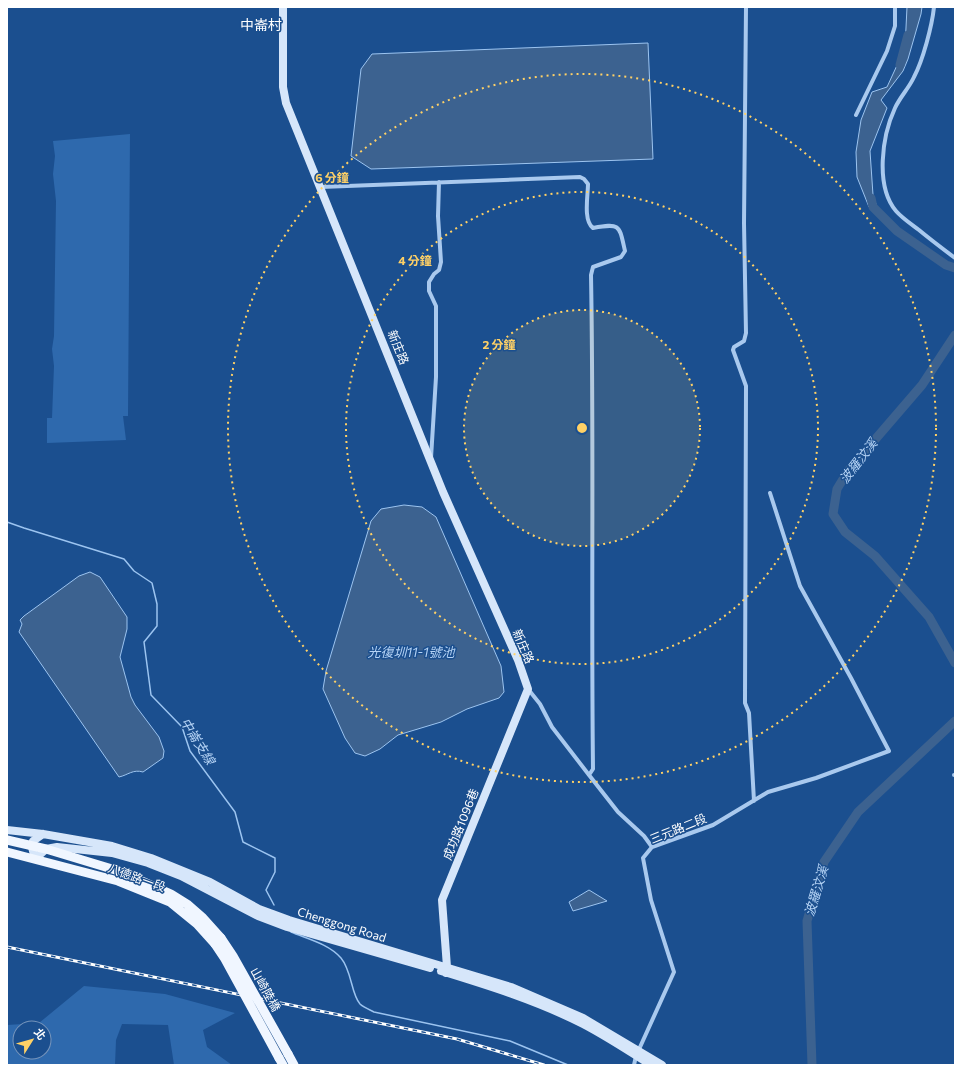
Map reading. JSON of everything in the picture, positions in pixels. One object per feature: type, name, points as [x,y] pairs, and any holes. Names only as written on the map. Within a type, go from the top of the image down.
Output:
[{"type":"main road","name":"八德路一段","points":[[7,840],[46,849],[122,872],[171,894],[187,904],[203,918],[218,941]]},
{"type":"main road","name":"八德路一段","points":[[7,852],[118,881],[170,902],[218,941]]},
{"type":"main road","name":"山崎陸橋","points":[[218,941],[225,959],[283,1059]]},
{"type":"main road","points":[[283,1059],[294,1065]]},
{"type":"street","name":"新庄路","points":[[283,7],[283,87],[286,103],[321,186],[443,492],[520,666],[528,689]]},
{"type":"street","points":[[746,7],[744,223],[746,333],[744,341],[734,347],[733,350],[746,386],[745,703],[749,713],[754,801]]},
{"type":"street","points":[[856,116],[887,51],[895,26],[895,7]]},
{"type":"street","points":[[934,7],[933,18],[919,65],[914,77],[895,108],[884,141],[884,183],[889,199],[897,212],[955,258]]},
{"type":"street","points":[[321,186],[580,177],[588,184],[587,219],[590,226],[593,228],[612,225],[621,230],[625,251],[621,257],[593,267],[591,275],[593,769],[589,775]]},
{"type":"street","points":[[431,460],[436,377],[436,306],[429,291],[429,282],[434,274],[439,270],[441,262],[438,216],[439,182]]},
{"type":"street","name":"三元路二段","points":[[638,1053],[674,972],[651,900],[643,858],[652,847],[713,825],[768,792],[816,778],[889,751],[851,678],[800,586],[770,493]]},
{"type":"street","points":[[528,689],[540,704],[552,727],[618,812],[644,836],[652,847]]},
{"type":"street","name":"成功路1096巷","points":[[446,970],[442,900],[528,689]]},
{"type":"street","name":"Chenggong Road","points":[[7,830],[43,834],[112,846],[151,858],[210,882],[259,910],[510,992],[583,1024],[662,1065]]},
{"type":"street","points":[[43,834],[33,841],[32,847],[35,859],[46,849]]},
{"type":"street","name":"Chenggong Road","points":[[46,849],[57,847],[112,853],[148,863],[181,876],[258,916],[287,927],[446,970]]},
{"type":"street","points":[[634,1065],[638,1053]]},
{"type":"street","name":"Chenggong Road","points":[[638,1053],[651,1065]]},
{"type":"shaded area","points":[[130,134],[128,416],[123,416],[126,440],[47,443],[47,418],[52,418],[54,366],[52,349],[54,336],[56,201],[53,174],[55,156],[53,141]]},
{"type":"shaded area","points":[[84,986],[165,994],[235,1013],[203,1030],[207,1047],[232,1065],[174,1065],[168,1025],[122,1024],[116,1040],[115,1065],[7,1065],[7,1025],[12,1025],[12,1060],[52,1060],[52,1020],[43,1020]]},
{"type":"water","points":[[907,7],[922,7],[921,14],[903,71],[881,100],[887,108],[870,151],[873,195],[878,210],[869,207],[857,177],[856,152],[861,120],[872,92],[887,87],[905,48]]},
{"type":"water","points":[[648,43],[653,159],[371,169],[351,156],[361,69],[372,54]]},
{"type":"water","name":"光復圳11-1號池","points":[[404,505],[422,507],[436,517],[501,666],[504,692],[499,698],[467,709],[441,722],[398,735],[380,749],[365,756],[355,753],[345,738],[323,689],[326,671],[371,521],[381,509]]},
{"type":"water","points":[[90,572],[100,577],[127,617],[127,629],[120,657],[131,697],[135,705],[159,737],[164,751],[163,758],[143,772],[133,772],[119,777],[19,632],[22,624],[20,620],[24,616],[79,576]]},
{"type":"water","points":[[589,890],[607,901],[573,911],[569,902]]},
{"type":"waterway","name":"波羅汶溪","points":[[900,65],[908,35]]},
{"type":"waterway","name":"波羅汶溪","points":[[871,198],[873,207],[897,231],[946,265],[955,268]]},
{"type":"waterway","name":"波羅汶溪","points":[[955,335],[922,385],[848,471],[837,489],[833,514],[845,532],[875,556],[929,617],[955,663]]},
{"type":"waterway","name":"中崙支線","points":[[7,522],[124,559],[134,571],[152,583],[157,604],[157,626],[144,642],[151,695],[182,727],[190,751],[235,812],[243,842],[275,858],[275,872],[266,890],[274,905]]},
{"type":"waterway","name":"波羅汶溪","points":[[812,1065],[807,921],[824,862],[858,812],[955,721]]},
{"type":"waterway","points":[[291,932],[318,942],[336,953],[345,963],[357,1000],[361,1005],[374,1012],[510,1041],[568,1065]]},
{"type":"railway","points":[[7,947],[457,1039],[544,1065]]},
{"type":"district","name":"中崙村","points":[[261,24]]}]
